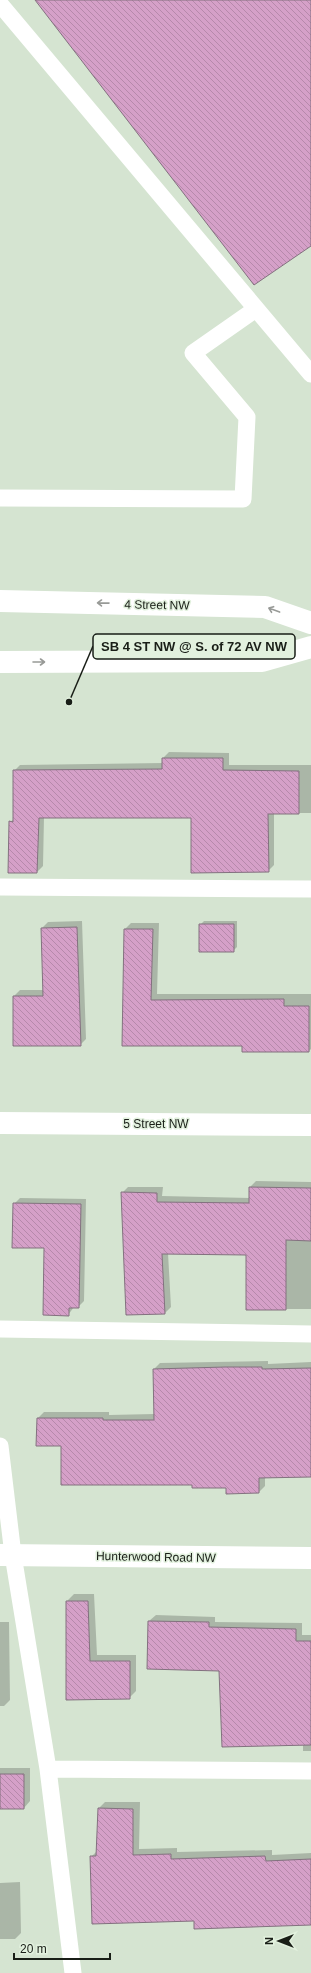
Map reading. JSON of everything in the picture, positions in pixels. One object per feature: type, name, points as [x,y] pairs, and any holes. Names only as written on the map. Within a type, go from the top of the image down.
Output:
[{"type":"main road","name":"4 Street NW","points":[[0,601],[265,607],[311,623]]},
{"type":"main road","points":[[0,662],[262,661],[311,647]]},
{"type":"main road","name":"5 Street NW","points":[[0,1123],[311,1124]]},
{"type":"main road","name":"Hunterwood Road NW","points":[[7,1555],[311,1558]]},
{"type":"lane","points":[[0,4],[311,374]]},
{"type":"lane","points":[[0,498],[243,499],[247,418],[193,353],[256,309]]},
{"type":"lane","points":[[0,888],[311,889]]},
{"type":"lane","points":[[0,1329],[311,1334]]},
{"type":"lane","points":[[0,1446],[7,1555],[48,1769],[73,1973]]},
{"type":"lane","points":[[48,1769],[311,1771]]},
{"type":"building","points":[[35,0],[311,0],[311,246],[254,285]]},
{"type":"building","points":[[162,758],[223,758],[223,770],[299,771],[299,814],[268,814],[269,872],[191,873],[191,818],[39,818],[37,873],[8,873],[9,821],[13,822],[13,770],[162,769]]},
{"type":"building","points":[[199,924],[234,924],[234,952],[199,952]]},
{"type":"building","points":[[77,927],[81,1046],[13,1046],[13,996],[43,996],[41,928]]},
{"type":"building","points":[[124,929],[153,929],[151,1000],[284,999],[284,1006],[309,1006],[309,1052],[242,1052],[242,1046],[122,1046]]},
{"type":"building","points":[[249,1187],[311,1188],[311,1241],[286,1240],[286,1310],[246,1310],[246,1255],[162,1254],[165,1314],[126,1315],[121,1192],[157,1193],[157,1202],[249,1203]]},
{"type":"building","points":[[13,1203],[81,1204],[79,1308],[69,1308],[69,1316],[43,1315],[44,1248],[12,1248]]},
{"type":"building","points":[[262,1367],[262,1369],[311,1368],[311,1477],[259,1478],[259,1493],[226,1494],[226,1488],[192,1488],[192,1485],[61,1485],[61,1446],[36,1446],[37,1418],[154,1420],[153,1369]]},
{"type":"building","points":[[66,1601],[88,1601],[90,1661],[130,1661],[130,1699],[66,1700]]},
{"type":"building","points":[[148,1621],[209,1622],[209,1627],[296,1629],[296,1641],[311,1641],[311,1745],[222,1747],[219,1671],[147,1669]]},
{"type":"building","points":[[0,1774],[24,1774],[24,1809],[0,1809]]},
{"type":"building","points":[[98,1808],[133,1809],[133,1855],[171,1854],[171,1859],[265,1856],[266,1861],[311,1859],[311,1925],[194,1929],[194,1921],[92,1924],[90,1856],[96,1856]]},
{"type":"place","name":"SB 4 ST NW @ S. of 72 AV NW","points":[[69,702]]}]
